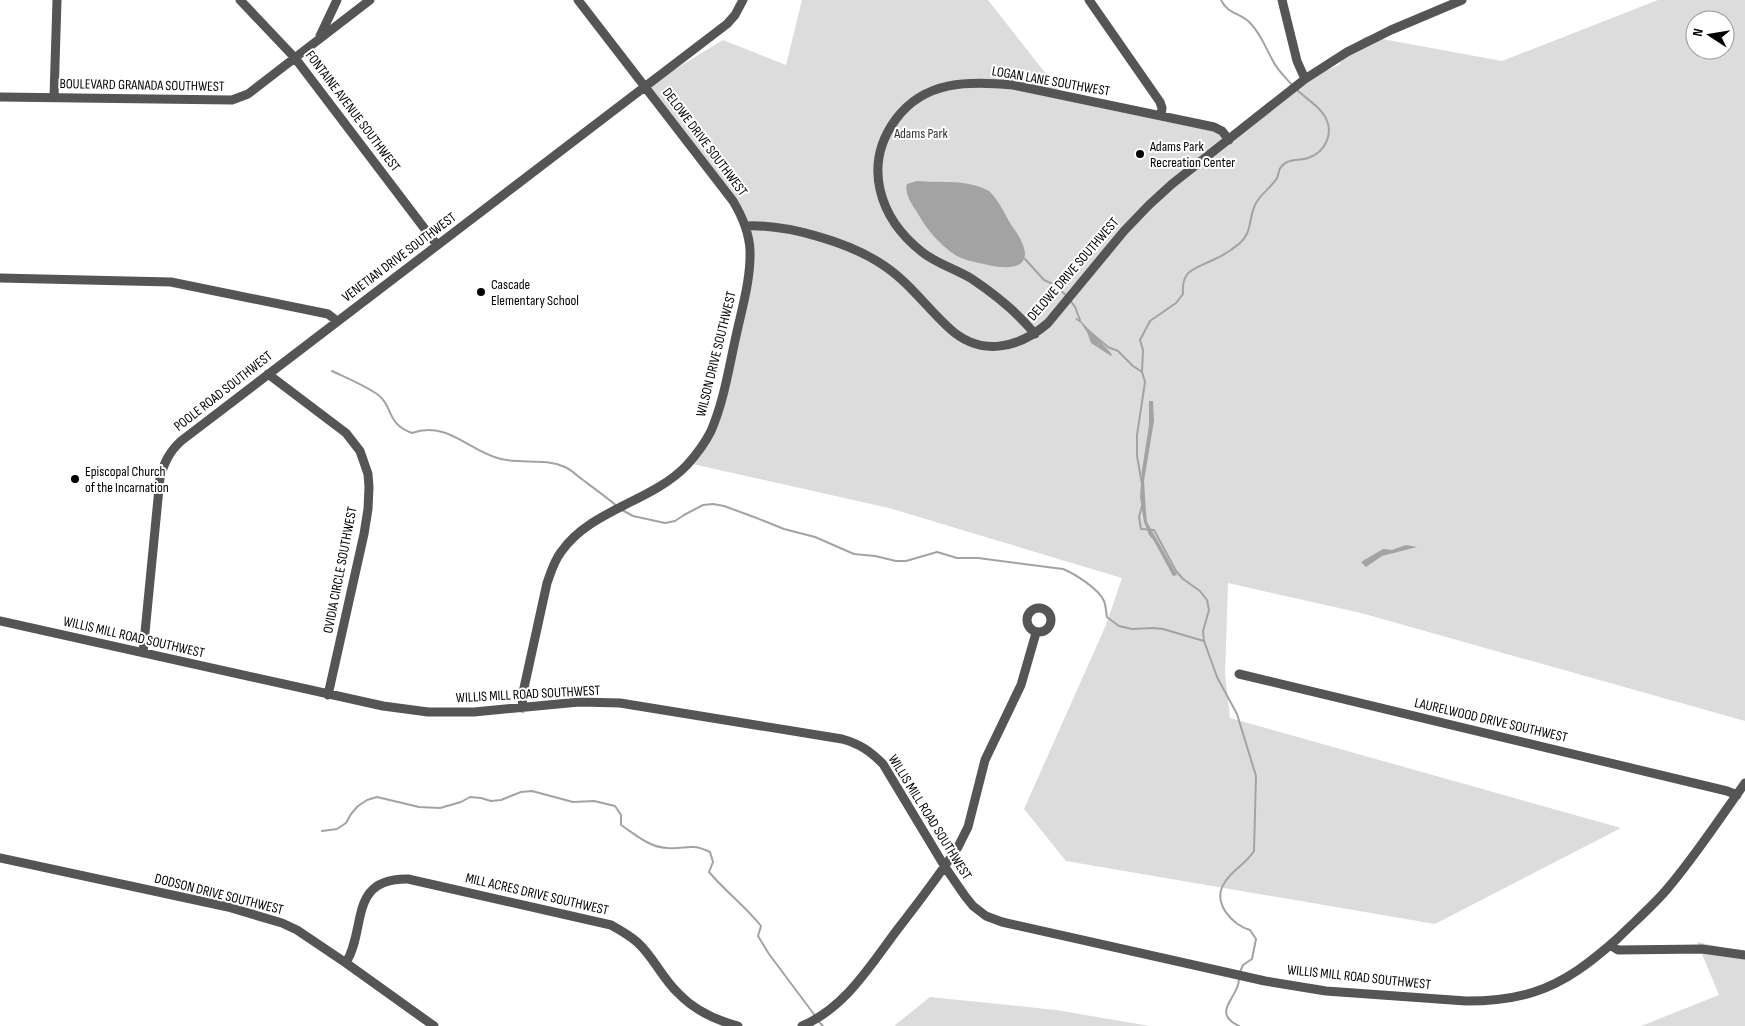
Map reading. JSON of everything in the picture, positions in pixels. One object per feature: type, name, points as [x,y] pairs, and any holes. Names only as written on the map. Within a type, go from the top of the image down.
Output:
[{"type":"street","points":[[54,98],[57,0]]},
{"type":"street","name":"FONTAINE AVENUE SOUTHWEST","points":[[240,0],[295,58],[437,245]]},
{"type":"street","points":[[319,39],[337,0]]},
{"type":"street","name":"BOULEVARD GRANADA SOUTHWEST","points":[[0,97],[232,100],[248,94],[370,0]]},
{"type":"street","name":"DELOWE DRIVE SOUTHWEST","points":[[578,0],[733,201],[746,226],[762,225],[820,237],[843,244],[865,254],[899,277],[949,328],[972,342],[988,346],[1004,346],[1020,342],[1035,334],[1048,323],[1124,231],[1149,205],[1172,184],[1306,79],[1347,52],[1391,30],[1462,0]]},
{"type":"street","name":"VENETIAN DRIVE SOUTHWEST","points":[[0,278],[171,282],[328,314],[337,321],[726,24],[735,15],[743,0]]},
{"type":"street","points":[[1089,0],[1160,102],[1162,108],[1160,116]]},
{"type":"street","points":[[1282,0],[1296,61],[1306,79]]},
{"type":"street","name":"LOGAN LANE SOUTHWEST","points":[[1035,334],[1020,316],[999,298],[971,278],[923,253],[909,241],[898,227],[886,206],[877,182],[879,153],[890,128],[903,110],[919,96],[942,87],[966,83],[1014,85],[1214,127],[1222,131],[1229,140]]},
{"type":"street","name":"WILSON DRIVE SOUTHWEST","points":[[523,708],[522,696],[547,583],[552,566],[560,552],[572,538],[586,527],[661,486],[676,475],[696,454],[711,431],[723,396],[747,283],[750,250],[746,226]]},
{"type":"street","name":"POOLE ROAD SOUTHWEST","points":[[143,653],[160,478],[165,461],[172,449],[337,321]]},
{"type":"street","name":"OVIDIA CIRCLE SOUTHWEST","points":[[268,374],[346,433],[360,451],[368,474],[368,508],[364,534],[328,695]]},
{"type":"street","name":"WILLIS MILL ROAD SOUTHWEST","points":[[0,621],[383,706],[428,712],[474,712],[579,702],[620,703],[855,742],[870,750],[883,764],[945,867],[973,906],[986,916],[1002,922],[1264,981],[1326,991],[1466,1001],[1504,1000],[1535,992],[1561,981],[1585,966],[1646,912],[1667,889],[1745,783]]},
{"type":"street","points":[[802,1026],[828,1012],[845,996],[945,867],[958,847],[968,827],[985,760],[1021,686],[1036,633]]},
{"type":"street","name":"LAURELWOOD DRIVE SOUTHWEST","points":[[1239,674],[1717,788],[1736,795]]},
{"type":"street","name":"DODSON DRIVE SOUTHWEST","points":[[0,858],[267,917],[296,930],[434,1026]]},
{"type":"street","name":"MILL ACRES DRIVE SOUTHWEST","points":[[346,963],[351,954],[360,910],[368,895],[386,882],[408,879],[610,925],[638,943],[676,992],[688,1003],[702,1013],[722,1022],[738,1026]]},
{"type":"street","points":[[1610,945],[1618,950],[1702,949],[1745,954]]},
{"type":"green space","name":"Adams Park","points":[[802,0],[988,0],[1061,93],[1210,126],[1229,137],[1296,83],[1339,65],[1350,47],[1366,36],[1502,61],[1658,0],[1745,0],[1745,721],[1361,613],[1228,583],[1225,674],[1230,718],[1621,828],[1435,924],[1066,861],[1024,809],[1106,625],[1122,578],[889,508],[688,463],[723,402],[749,254],[747,222],[649,85],[723,40],[786,65]]},
{"type":"green space","points":[[1697,942],[1745,952],[1745,1026],[1641,1026],[1719,995]]},
{"type":"green space","points":[[930,997],[1056,1010],[1150,1026],[894,1026]]},
{"type":"shaded area","points":[[917,181],[963,183],[989,191],[999,203],[1020,238],[1025,256],[1022,262],[1017,266],[997,267],[965,260],[955,255],[938,241],[909,199],[906,188],[907,184]]},
{"type":"shaded area","points":[[1076,318],[1110,352],[1111,356],[1091,343],[1087,332]]},
{"type":"shaded area","points":[[1149,401],[1153,401],[1154,421],[1144,481],[1147,522],[1177,575],[1173,576],[1149,535],[1144,522],[1140,497],[1149,425]]},
{"type":"shaded area","points":[[1406,545],[1417,547],[1382,556],[1366,567],[1361,562],[1383,549],[1392,550]]},
{"type":"waterway","points":[[1221,0],[1228,9],[1243,17],[1255,28],[1277,68],[1293,86]]},
{"type":"waterway","points":[[1142,484],[1137,456],[1137,435],[1145,382],[1142,372],[1143,350],[1140,340],[1150,321],[1176,303],[1183,294],[1184,279],[1191,271],[1225,254],[1244,239],[1247,235],[1255,205],[1275,182],[1280,168],[1286,162],[1308,158],[1320,151],[1324,146],[1329,134],[1327,121],[1318,108],[1296,89]]},
{"type":"waterway","points":[[1025,259],[1044,280],[1053,284],[1067,296]]},
{"type":"waterway","points":[[1070,300],[1080,320]]},
{"type":"waterway","points":[[1089,331],[1108,347],[1118,351],[1142,372]]},
{"type":"waterway","points":[[332,371],[377,394],[403,429],[412,433],[425,430],[447,434],[501,459],[557,464],[570,470],[617,506]]},
{"type":"waterway","points":[[622,510],[633,516],[665,523],[675,521],[703,505],[713,504],[724,506],[784,529],[815,537],[854,554],[906,561],[937,552],[957,558],[978,558],[1063,569],[1080,578],[1101,596],[1106,607],[1107,617],[1119,626],[1132,629],[1163,629],[1204,641]]},
{"type":"waterway","points":[[1142,506],[1139,517],[1141,529],[1154,530],[1176,571],[1183,579],[1200,591],[1207,600],[1209,610],[1203,631],[1204,641],[1217,677],[1237,714],[1256,776],[1254,851],[1225,882],[1220,897],[1222,905],[1230,918],[1250,930],[1256,939],[1252,959],[1243,965],[1240,972]]},
{"type":"waterway","points":[[322,831],[337,829],[346,823],[358,806],[367,800],[377,797],[419,807],[440,808],[461,802],[470,797],[491,801],[501,800],[521,792],[532,791],[573,802],[594,801],[615,806],[621,815],[621,825],[648,843],[667,848],[697,847],[710,852],[713,862],[709,872],[761,926],[758,936],[769,954],[816,1017]]},
{"type":"waterway","points":[[1239,979],[1238,986],[1226,1010],[1231,1021],[1239,1026]]},
{"type":"waterway","points":[[818,1021],[823,1026]]},
{"type":"place","name":"Adams Park Recreation Center","points":[[1140,154]]},
{"type":"place","name":"Cascade Elementary School","points":[[481,292]]},
{"type":"place","name":"Episcopal Church of the Incarnation","points":[[75,479]]}]
